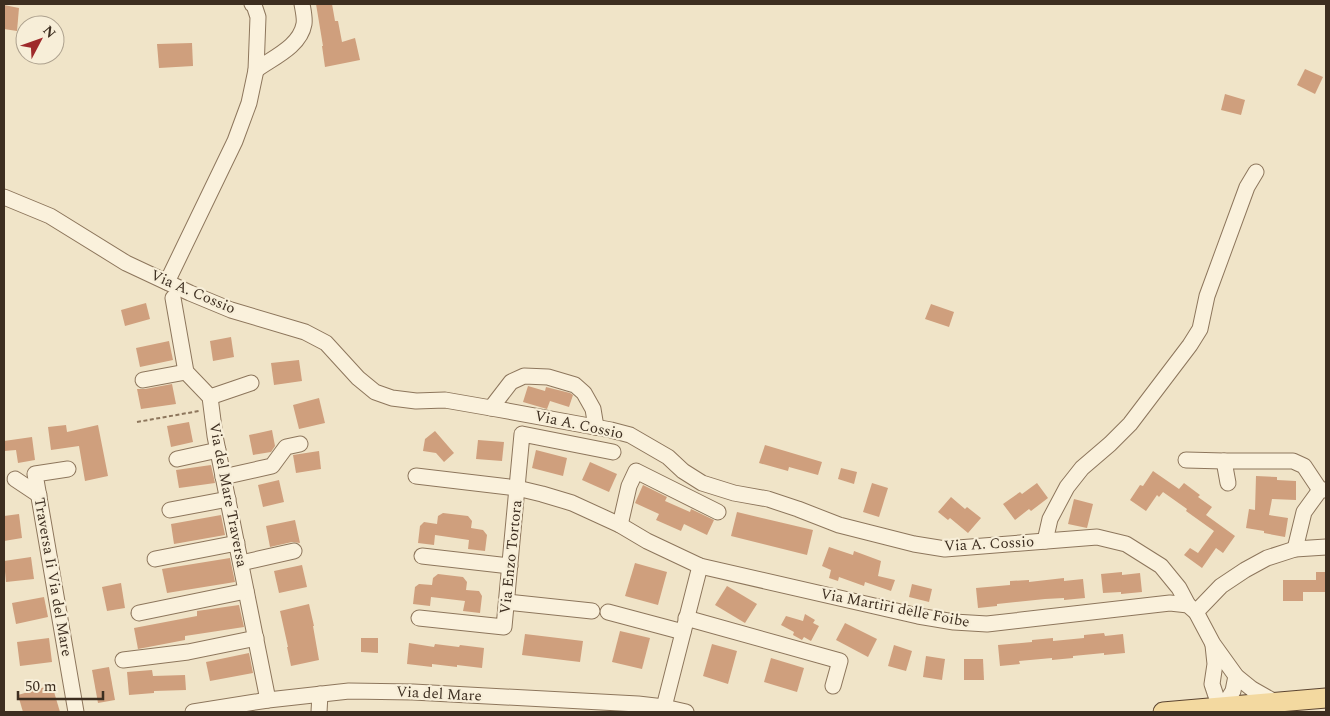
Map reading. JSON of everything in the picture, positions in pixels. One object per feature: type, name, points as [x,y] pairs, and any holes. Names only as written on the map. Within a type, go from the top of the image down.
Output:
[{"type":"main road","points":[[1163,712],[1326,698]]},
{"type":"street","points":[[167,282],[235,141],[249,103],[256,70],[258,17],[254,4]]},
{"type":"street","points":[[256,70],[292,46],[299,36],[304,23],[302,4]]},
{"type":"street","points":[[1045,541],[1050,519],[1067,487],[1082,468],[1130,424],[1200,329],[1207,296],[1247,187],[1256,172]]},
{"type":"street","name":"Via A. Cossio","points":[[4,197],[50,216],[126,263],[167,282],[231,310],[305,332],[326,343],[358,378],[375,392],[392,398],[416,401],[445,400],[596,427],[630,435],[668,457],[683,472],[702,483],[734,493],[768,499],[839,525],[914,544],[945,549],[1097,537],[1126,544],[1161,566],[1179,588],[1192,609]]},
{"type":"street","points":[[173,298],[186,372],[211,403],[251,383]]},
{"type":"street","points":[[144,380],[186,372]]},
{"type":"street","points":[[491,408],[511,382],[524,376],[548,377],[575,386],[584,393],[593,409],[596,427]]},
{"type":"street","name":"Via del Mare Traversa","points":[[211,403],[218,450],[268,700]]},
{"type":"street","points":[[517,488],[522,434],[613,452]]},
{"type":"street","points":[[223,476],[272,466],[286,447],[300,444]]},
{"type":"street","points":[[177,459],[218,450]]},
{"type":"street","points":[[1186,460],[1293,461],[1304,466],[1323,490],[1312,500],[1304,512],[1295,549]]},
{"type":"street","points":[[1224,461],[1228,483]]},
{"type":"street","name":"Traversa Ii Via del Mare","points":[[68,469],[35,474],[76,712]]},
{"type":"street","points":[[620,525],[629,486],[636,471],[718,512]]},
{"type":"street","name":"Via Enzo Tortora","points":[[416,476],[517,488],[572,503],[700,566]]},
{"type":"street","points":[[15,479],[39,495]]},
{"type":"street","name":"Via Enzo Tortora","points":[[419,618],[504,627],[517,488]]},
{"type":"street","points":[[170,510],[228,499]]},
{"type":"street","points":[[155,560],[237,542]]},
{"type":"street","points":[[1275,702],[1252,689],[1236,676],[1212,644],[1192,609],[1221,586],[1267,558],[1295,549],[1326,547]]},
{"type":"street","points":[[241,563],[294,551]]},
{"type":"street","points":[[422,556],[510,566]]},
{"type":"street","points":[[664,707],[700,566]]},
{"type":"street","name":"Via Martiri delle Foibe","points":[[700,566],[918,616],[954,622],[987,624],[1170,603],[1192,609]]},
{"type":"street","points":[[139,613],[246,591]]},
{"type":"street","points":[[506,602],[592,611]]},
{"type":"street","points":[[608,612],[685,625],[840,661],[833,686]]},
{"type":"street","points":[[123,660],[188,652],[256,638]]},
{"type":"street","points":[[1212,644],[1215,664],[1212,684],[1216,696],[1223,707],[1233,691],[1236,676]]},
{"type":"street","points":[[1186,710],[1202,697],[1212,684]]},
{"type":"street","name":"Via del Mare","points":[[193,712],[320,694],[375,691],[580,706],[638,704],[686,712]]},
{"type":"street","points":[[319,712],[320,694]]},
{"type":"path","points":[[137,422],[211,403]]},
{"type":"building","points":[[316,4],[332,4],[342,42],[355,38],[360,60],[325,67]]},
{"type":"building","points":[[4,5],[19,8],[18,15],[15,15],[15,31],[4,29]]},
{"type":"building","points":[[192,43],[193,66],[159,68],[157,44]]},
{"type":"building","points":[[1305,69],[1323,77],[1315,94],[1297,85]]},
{"type":"building","points":[[1225,94],[1245,100],[1241,115],[1221,110]]},
{"type":"building","points":[[146,303],[150,319],[125,326],[121,310]]},
{"type":"building","points":[[931,304],[954,312],[949,327],[925,319]]},
{"type":"building","points":[[231,337],[234,357],[213,361],[210,341]]},
{"type":"building","points":[[169,341],[173,360],[140,367],[136,348]]},
{"type":"building","points":[[299,360],[302,381],[274,385],[271,363]]},
{"type":"building","points":[[172,384],[176,404],[141,409],[137,389]]},
{"type":"building","points":[[528,386],[545,391],[546,387],[570,393],[573,395],[569,407],[550,401],[547,409],[523,402]]},
{"type":"building","points":[[319,398],[325,423],[299,429],[293,405]]},
{"type":"building","points":[[189,422],[193,442],[171,447],[167,426]]},
{"type":"building","points":[[66,425],[67,432],[98,425],[108,476],[85,481],[79,446],[51,450],[48,427]]},
{"type":"building","points":[[272,430],[275,446],[271,452],[253,455],[249,435]]},
{"type":"building","points":[[435,431],[454,453],[444,462],[436,453],[423,451],[425,439]]},
{"type":"building","points":[[32,437],[35,460],[18,463],[16,450],[4,451],[4,441]]},
{"type":"building","points":[[478,440],[504,442],[502,461],[476,459]]},
{"type":"building","points":[[765,445],[822,462],[818,475],[789,467],[788,471],[759,463]]},
{"type":"building","points":[[536,450],[567,458],[563,476],[532,468]]},
{"type":"building","points":[[319,451],[321,469],[296,473],[293,455]]},
{"type":"building","points":[[590,462],[617,474],[609,492],[582,480]]},
{"type":"building","points":[[211,465],[215,483],[179,488],[176,470]]},
{"type":"building","points":[[841,468],[857,472],[854,484],[838,479]]},
{"type":"building","points":[[1153,471],[1179,489],[1184,483],[1200,495],[1198,497],[1212,507],[1206,515],[1235,536],[1223,553],[1216,548],[1202,568],[1184,555],[1190,548],[1198,553],[1214,531],[1163,492],[1159,497],[1157,495],[1146,511],[1130,500]]},
{"type":"building","points":[[1256,476],[1277,477],[1277,480],[1296,481],[1296,500],[1272,499],[1269,515],[1288,518],[1285,537],[1246,528],[1249,509],[1255,510]]},
{"type":"building","points":[[279,480],[284,502],[263,507],[258,485]]},
{"type":"building","points":[[872,483],[888,488],[879,517],[863,512]]},
{"type":"building","points":[[1037,483],[1048,498],[1015,520],[1003,504]]},
{"type":"building","points":[[643,485],[667,497],[665,501],[690,512],[691,509],[714,520],[707,535],[684,524],[681,531],[656,520],[659,514],[635,503]]},
{"type":"building","points":[[951,497],[965,509],[967,507],[981,518],[968,533],[950,518],[948,520],[938,512]]},
{"type":"building","points":[[1074,499],[1093,504],[1087,528],[1068,524]]},
{"type":"building","points":[[737,512],[813,530],[807,555],[731,536]]},
{"type":"building","points":[[443,513],[468,516],[472,521],[471,528],[483,530],[487,535],[485,551],[468,549],[469,540],[435,535],[434,545],[418,543],[420,526],[424,522],[437,524],[438,516]]},
{"type":"building","points":[[19,514],[22,538],[4,541],[4,516]]},
{"type":"building","points":[[221,515],[225,535],[174,544],[171,524]]},
{"type":"building","points":[[295,520],[300,543],[292,542],[270,547],[266,526]]},
{"type":"building","points":[[829,547],[853,555],[854,551],[881,561],[878,576],[895,580],[891,591],[865,582],[864,586],[839,577],[838,581],[829,578],[831,570],[822,566]]},
{"type":"building","points":[[31,557],[34,579],[6,582],[4,561]]},
{"type":"building","points":[[230,558],[235,582],[167,593],[162,569]]},
{"type":"building","points":[[635,563],[667,572],[658,605],[625,596]]},
{"type":"building","points":[[302,565],[307,587],[279,593],[274,571]]},
{"type":"building","points":[[1122,572],[1122,575],[1140,573],[1142,592],[1103,593],[1101,574]]},
{"type":"building","points":[[1316,572],[1326,572],[1326,592],[1303,592],[1303,601],[1283,601],[1283,580],[1316,580]]},
{"type":"building","points":[[438,574],[463,577],[467,582],[466,590],[479,591],[482,596],[480,613],[463,611],[465,601],[431,597],[430,606],[413,604],[415,587],[419,584],[432,585],[433,578]]},
{"type":"building","points":[[1064,578],[1064,581],[1083,579],[1085,598],[1045,599],[978,608],[976,588],[1010,585],[1010,581],[1029,580],[1029,582]]},
{"type":"building","points":[[121,583],[125,608],[107,611],[102,587]]},
{"type":"building","points":[[912,584],[932,589],[929,602],[909,597]]},
{"type":"building","points":[[727,586],[757,604],[745,623],[715,605]]},
{"type":"building","points":[[44,597],[48,617],[16,624],[12,603]]},
{"type":"building","points":[[309,604],[319,660],[291,666],[280,611]]},
{"type":"building","points":[[239,605],[244,627],[185,636],[185,640],[138,649],[134,628],[197,616],[197,611]]},
{"type":"building","points":[[805,614],[815,620],[813,623],[819,626],[811,641],[804,637],[802,640],[793,635],[794,632],[781,625],[786,616],[803,621]]},
{"type":"building","points":[[845,623],[877,639],[868,657],[836,640]]},
{"type":"building","points":[[620,631],[650,638],[642,669],[612,662]]},
{"type":"building","points":[[1104,633],[1105,636],[1123,634],[1125,653],[1104,655],[1104,653],[1052,660],[1052,658],[1019,661],[1020,664],[1000,666],[998,645],[1053,638],[1053,641],[1084,638],[1084,635]]},
{"type":"building","points":[[525,634],[583,641],[580,662],[522,655]]},
{"type":"building","points":[[49,638],[52,662],[20,666],[17,642]]},
{"type":"building","points":[[361,638],[378,638],[378,653],[361,652]]},
{"type":"building","points":[[409,643],[434,647],[435,644],[484,648],[482,668],[432,664],[432,667],[407,664]]},
{"type":"building","points":[[712,644],[737,651],[728,684],[703,676]]},
{"type":"building","points":[[894,645],[912,651],[906,671],[888,666]]},
{"type":"building","points":[[249,653],[253,673],[210,681],[206,662]]},
{"type":"building","points":[[926,656],[945,659],[942,680],[923,677]]},
{"type":"building","points":[[771,658],[804,668],[797,692],[764,682]]},
{"type":"building","points":[[964,659],[983,659],[984,680],[964,680]]},
{"type":"building","points":[[109,667],[115,700],[98,703],[92,670]]},
{"type":"building","points":[[152,670],[153,676],[185,675],[186,690],[154,691],[154,693],[129,695],[127,672]]},
{"type":"building","points":[[52,685],[60,712],[23,712],[18,695]]}]
